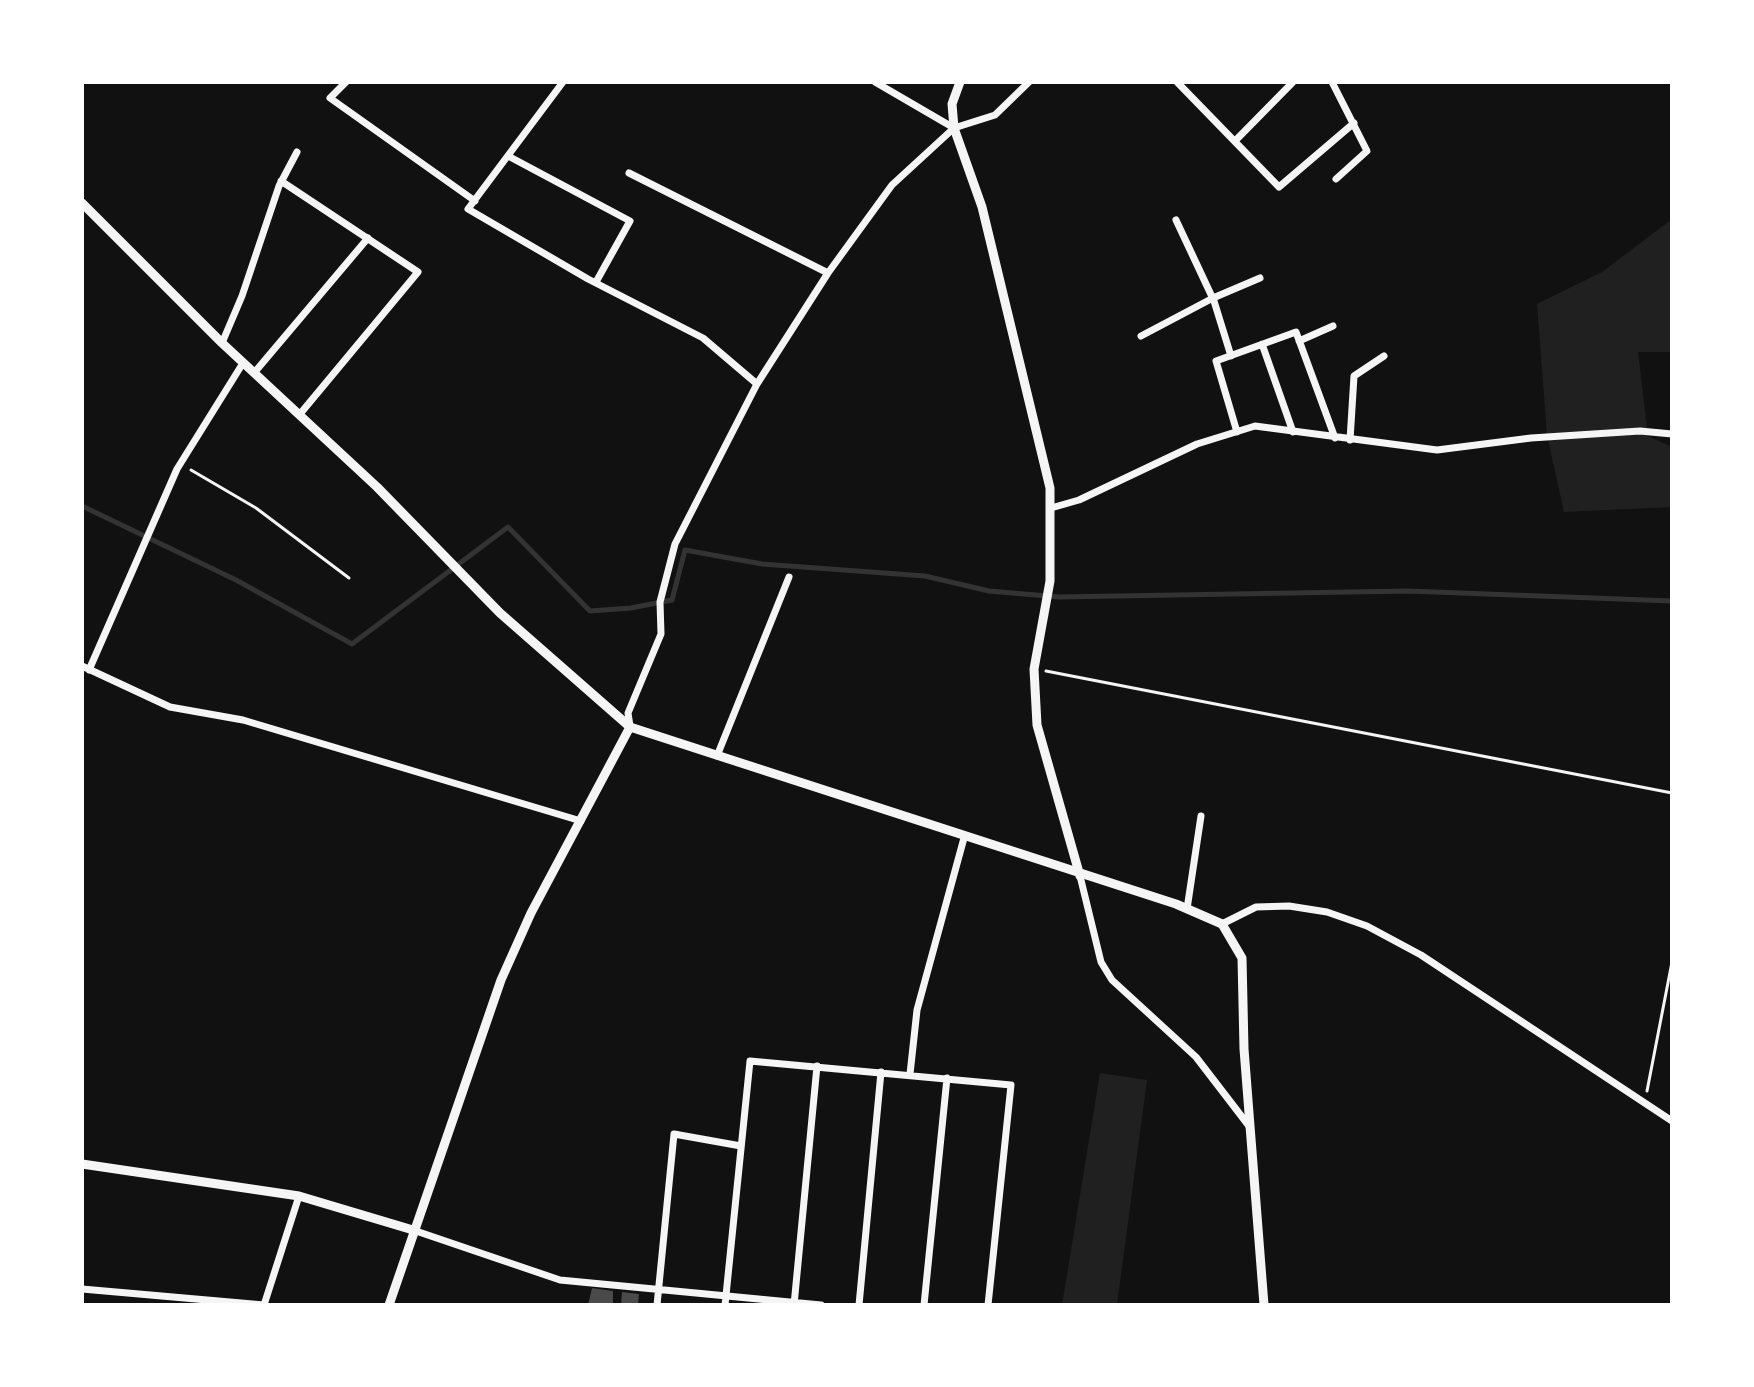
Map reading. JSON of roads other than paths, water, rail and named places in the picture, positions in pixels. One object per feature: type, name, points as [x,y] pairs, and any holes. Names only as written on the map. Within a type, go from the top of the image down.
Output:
[{"type":"street","points":[[346,82],[330,98],[475,201]]},
{"type":"street","points":[[563,82],[510,157],[468,209],[703,338],[757,384]]},
{"type":"street","points":[[875,82],[954,128]]},
{"type":"street","points":[[960,82],[952,104],[954,128],[982,207],[1050,488],[1050,581],[1034,669],[1037,725],[1101,962],[1112,980],[1196,1057],[1249,1126]]},
{"type":"street","points":[[389,1305],[501,980],[531,913],[630,727],[628,713],[661,634],[660,602],[675,544],[757,384],[828,273],[892,185],[954,128],[995,115],[1029,82]]},
{"type":"street","points":[[1177,82],[1279,187],[1354,123]]},
{"type":"street","points":[[1235,141],[1293,82]]},
{"type":"street","points":[[1332,82],[1367,151],[1336,179]]},
{"type":"street","points":[[222,343],[242,296],[281,181],[297,152]]},
{"type":"street","points":[[510,157],[630,221],[596,282]]},
{"type":"street","points":[[629,173],[828,273]]},
{"type":"street","points":[[281,181],[418,272],[300,414]]},
{"type":"street","points":[[82,203],[222,343],[377,487],[500,613],[630,727],[1187,909],[1222,924],[1230,932],[1242,958],[1249,1126],[1264,1305]]},
{"type":"street","points":[[1176,220],[1213,298],[1231,356]]},
{"type":"street","points":[[254,373],[368,238]]},
{"type":"street","points":[[1141,336],[1213,298],[1260,278]]},
{"type":"street","points":[[1299,341],[1333,326]]},
{"type":"street","points":[[1237,432],[1216,361],[1296,332],[1335,438]]},
{"type":"street","points":[[1262,344],[1293,432]]},
{"type":"street","points":[[1350,440],[1354,376],[1384,356]]},
{"type":"street","points":[[243,363],[181,464],[86,668],[170,707],[243,720],[581,821]]},
{"type":"street","points":[[1051,508],[1079,500],[1197,444],[1255,426],[1437,450],[1609,433],[1672,434]]},
{"type":"street","points":[[717,756],[789,577]]},
{"type":"street","points":[[1187,909],[1201,816]]},
{"type":"street","points":[[910,1074],[917,1010],[964,838]]},
{"type":"street","points":[[1222,924],[1256,907],[1289,906],[1327,912],[1367,926],[1421,955],[1672,1121]]},
{"type":"street","points":[[726,1300],[750,1061],[1011,1085],[988,1305]]},
{"type":"street","points":[[794,1304],[817,1066]]},
{"type":"street","points":[[859,1305],[881,1072]]},
{"type":"street","points":[[924,1305],[947,1078]]},
{"type":"street","points":[[657,1305],[674,1134],[741,1146]]},
{"type":"street","points":[[82,1164],[299,1196],[413,1230],[560,1280],[658,1288],[726,1300],[821,1305]]},
{"type":"street","points":[[82,1289],[264,1305],[299,1196]]},
{"type":"street","points":[[147,1305],[150,1295]]},
{"type":"waterway","points":[[82,506],[236,580],[352,644],[508,527],[590,611],[631,608],[672,600],[685,550],[762,564],[925,576],[989,591],[1059,597],[1408,591],[1672,601]]}]
